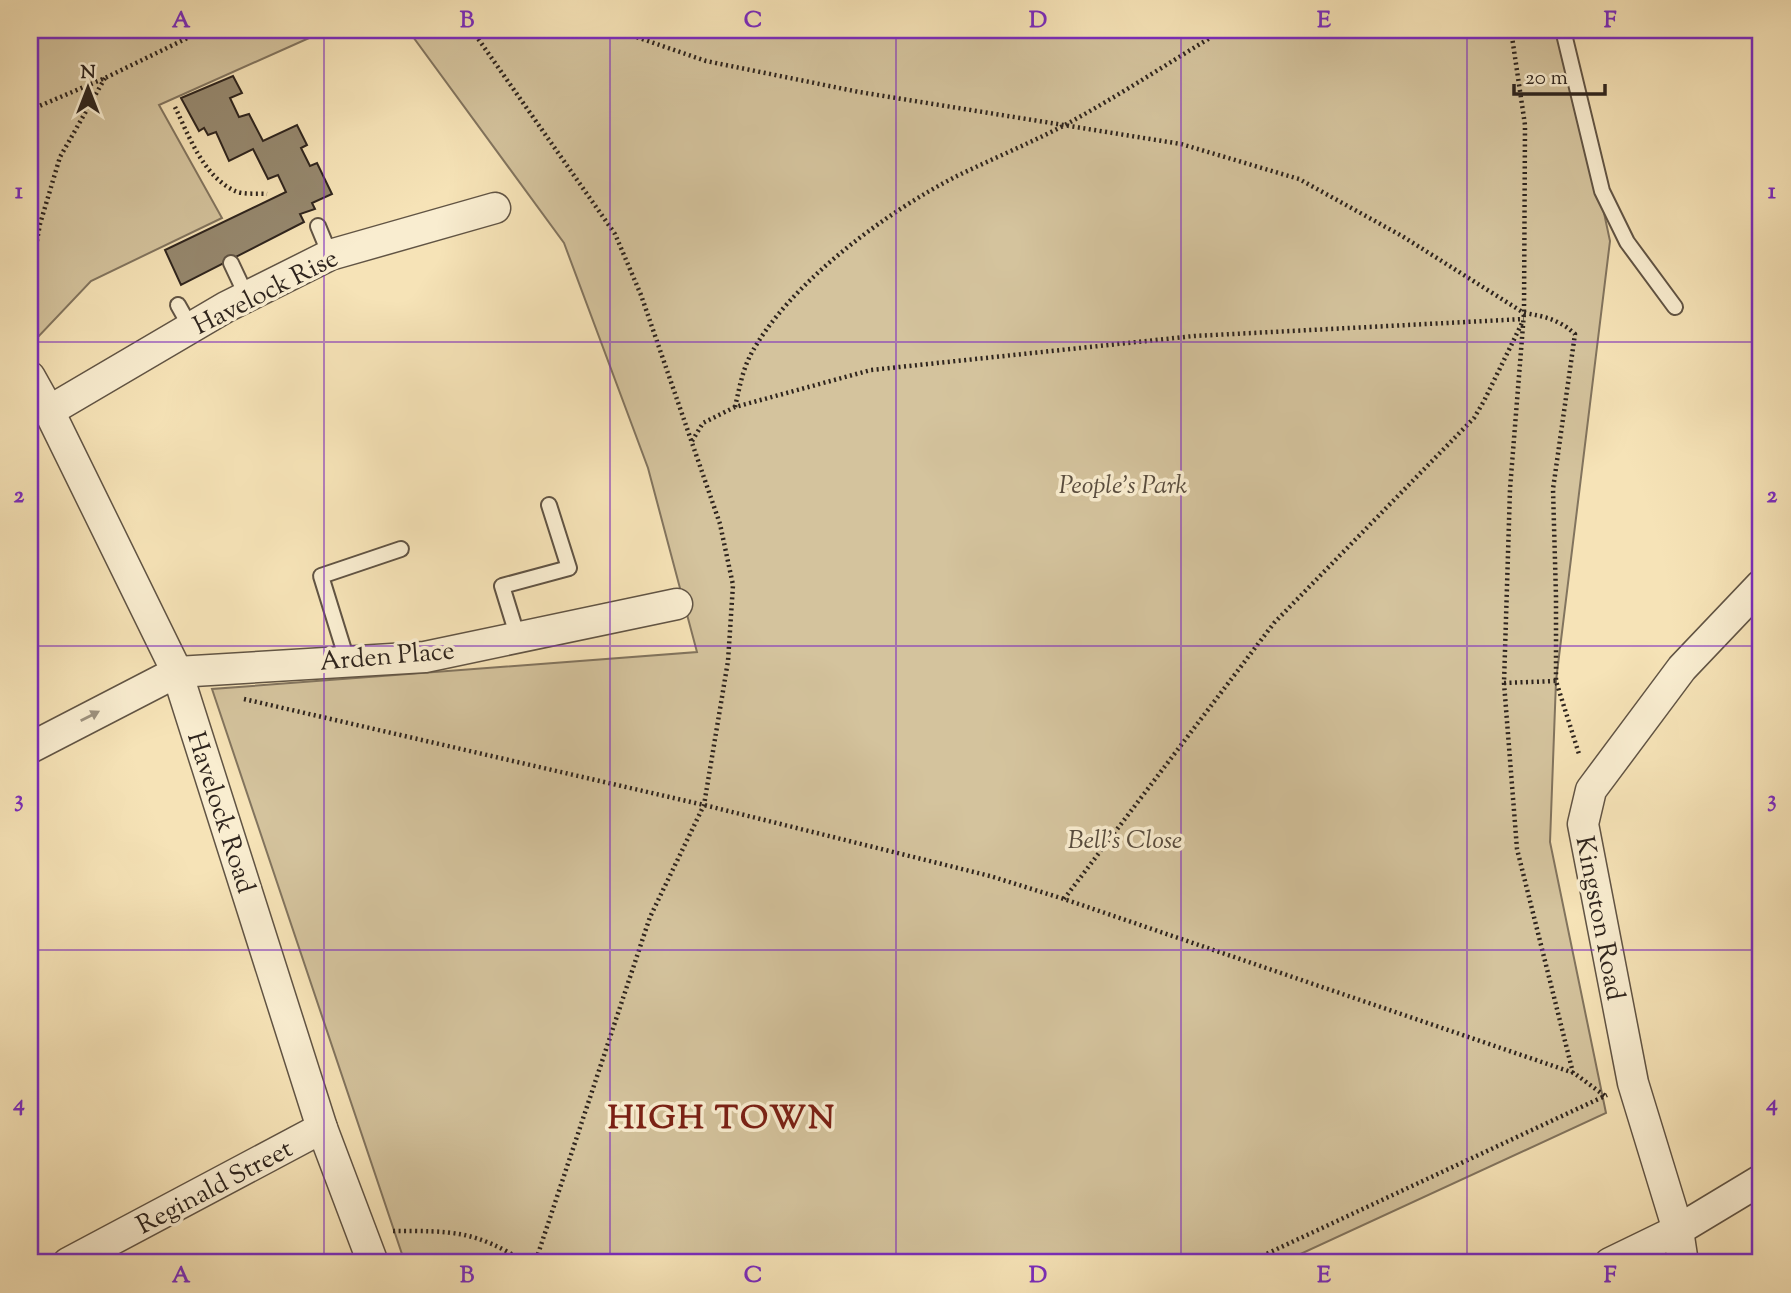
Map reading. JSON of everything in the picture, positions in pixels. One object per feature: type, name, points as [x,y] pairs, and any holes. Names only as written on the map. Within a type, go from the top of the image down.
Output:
[{"type":"street","name":"Havelock Rise","points":[[49,411],[184,317],[247,296],[330,255],[495,208]]},
{"type":"street","name":"Havelock Road","points":[[30,377],[177,672],[322,1128],[373,1263]]},
{"type":"street","name":"Kingston Road","points":[[1683,1263],[1678,1230],[1633,1083],[1583,824],[1591,790],[1682,668],[1761,585]]},
{"type":"street","name":"Arden Place","points":[[177,672],[425,657],[677,604]]},
{"type":"street","points":[[30,748],[177,672]]},
{"type":"street","name":"Reginald Street","points":[[68,1263],[322,1128]]},
{"type":"street","points":[[1609,1263],[1678,1230],[1761,1180]]},
{"type":"lane","points":[[1563,30],[1602,191],[1627,242],[1675,307]]},
{"type":"lane","points":[[318,226],[330,255]]},
{"type":"lane","points":[[231,263],[247,296]]},
{"type":"lane","points":[[518,638],[502,586],[569,568],[549,505]]},
{"type":"lane","points":[[347,660],[321,576],[401,549]]},
{"type":"path","points":[[30,110],[105,78],[204,30]]},
{"type":"path","points":[[472,30],[615,234],[640,295],[720,524],[733,585],[728,661],[704,805],[650,918],[535,1263]]},
{"type":"path","points":[[616,30],[706,61],[859,92],[1181,144],[1298,179],[1402,236],[1524,316]]},
{"type":"path","points":[[734,407],[743,374],[769,325],[828,265],[858,240],[915,200],[955,177],[1063,126],[1223,30]]},
{"type":"path","points":[[1511,30],[1525,125],[1524,316],[1510,489],[1504,683],[1517,849],[1573,1073]]},
{"type":"path","points":[[30,279],[40,224],[60,157],[105,78]]},
{"type":"path","points":[[175,107],[199,156],[214,176],[236,192],[267,194]]},
{"type":"path","points":[[692,441],[703,424],[734,407],[870,370],[1194,336],[1524,316],[1545,317],[1564,324],[1575,334],[1553,489],[1556,681],[1591,790]]},
{"type":"path","points":[[1065,900],[1274,623],[1474,418],[1524,316]]},
{"type":"path","points":[[1504,683],[1556,681]]},
{"type":"path","points":[[232,697],[704,805],[990,876],[1573,1073],[1605,1096]]},
{"type":"path","points":[[1247,1263],[1633,1083]]},
{"type":"path","points":[[361,1231],[458,1232],[490,1242],[526,1263]]},
{"type":"green space","points":[[30,30],[327,30],[159,105],[222,218],[91,281],[38,337],[30,336]]},
{"type":"green space","name":"People's Park","points":[[408,30],[1565,30],[1610,241],[1556,681],[1550,842],[1606,1113],[1281,1263],[405,1263],[212,689],[697,652],[648,468],[564,243]]},
{"type":"building","points":[[233,76],[242,93],[230,98],[239,117],[249,114],[263,141],[297,125],[307,145],[301,148],[310,166],[317,163],[332,194],[312,203],[315,209],[300,214],[304,222],[181,285],[165,250],[286,192],[278,175],[268,179],[253,149],[229,161],[216,132],[208,135],[204,128],[199,131],[181,98]]},
{"type":"district","name":"HIGH TOWN","points":[[722,1116]]},
{"type":"park label","name":"Bell's Close","points":[[1125,839]]}]
